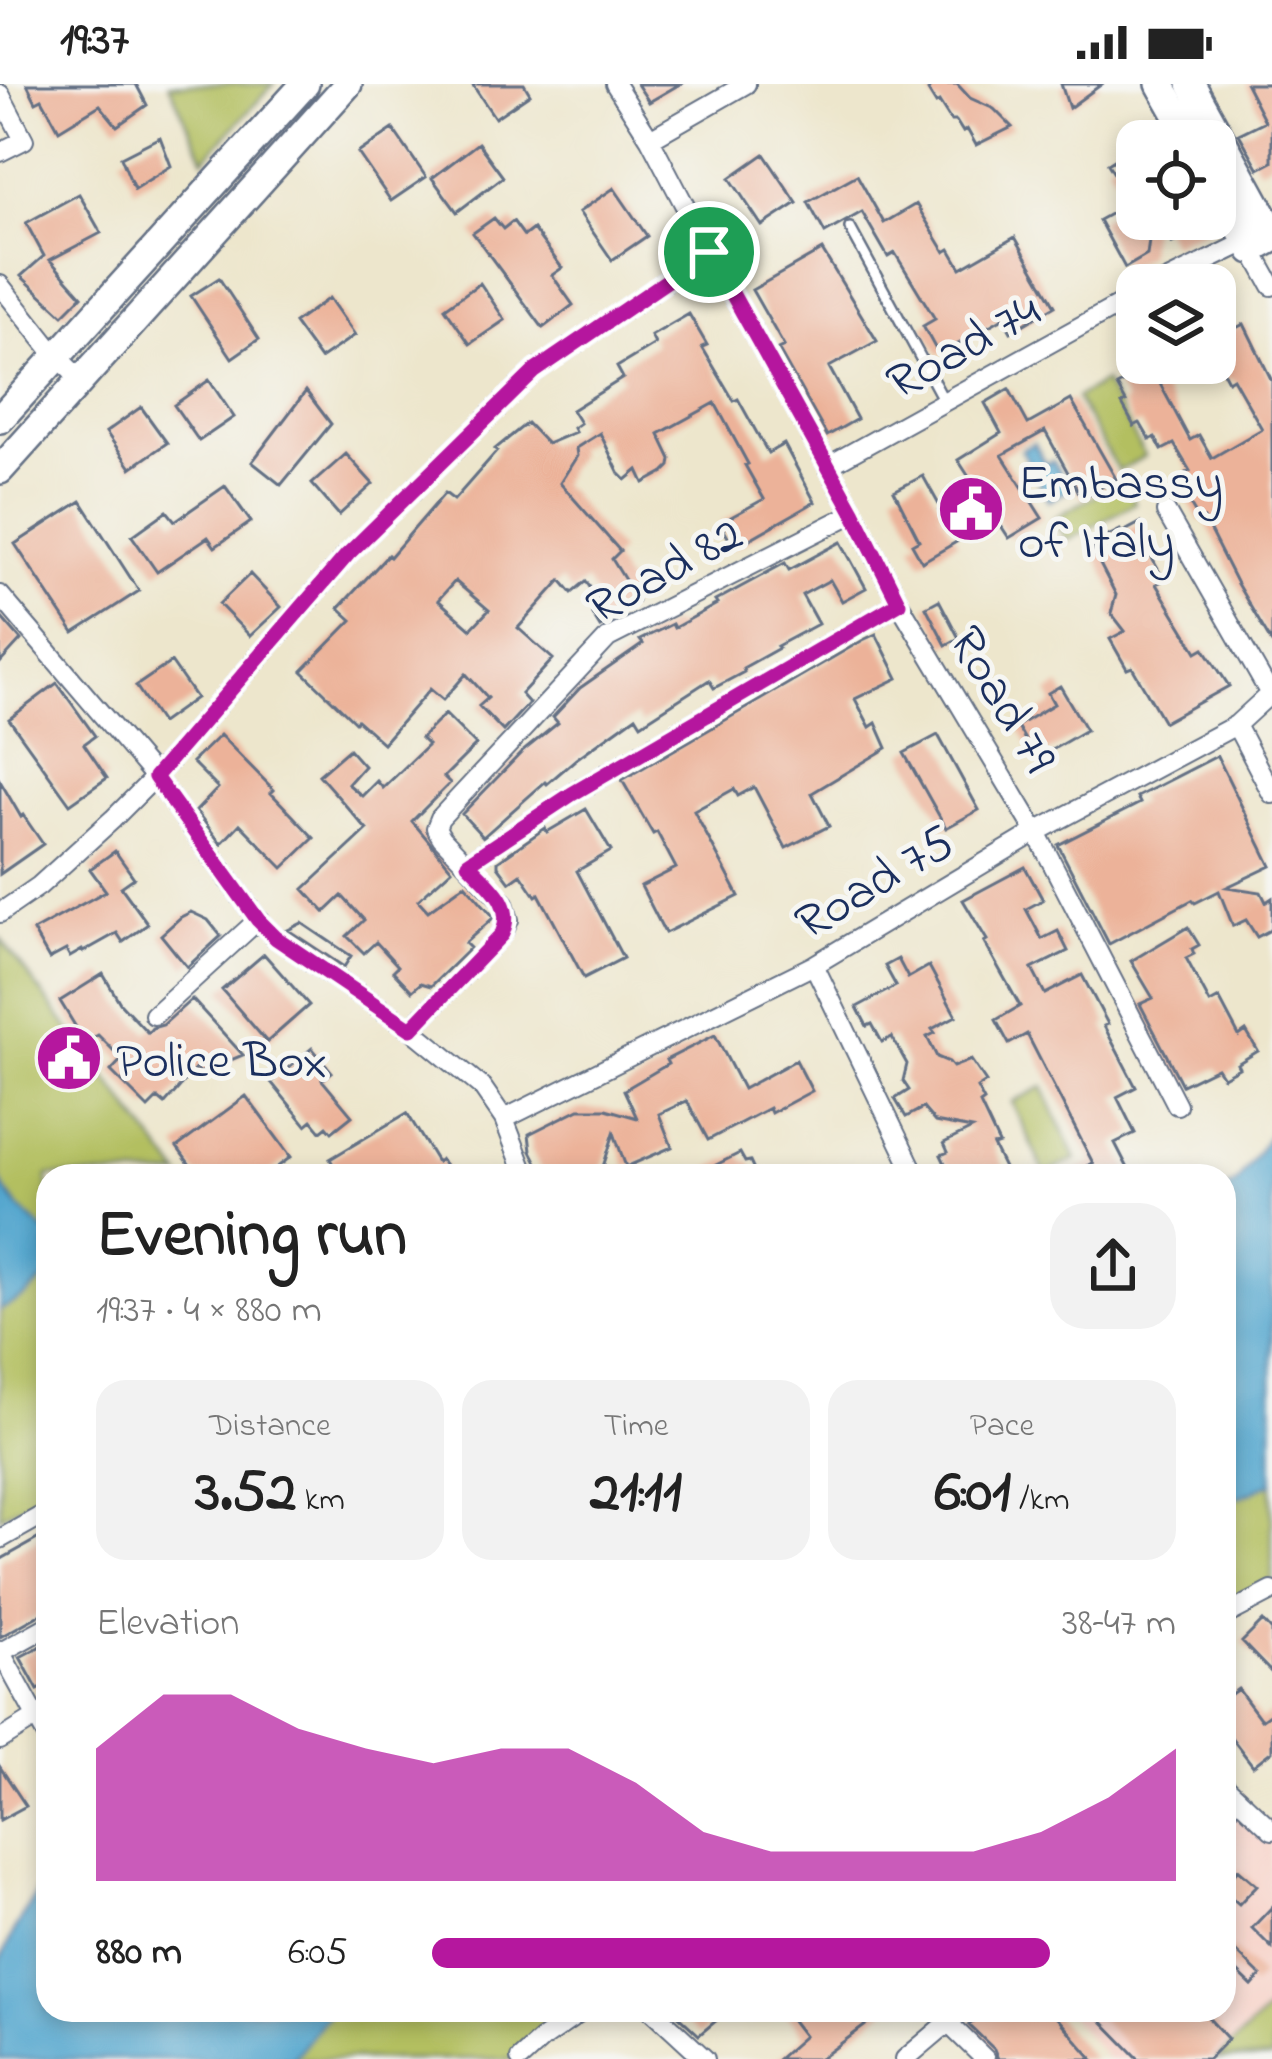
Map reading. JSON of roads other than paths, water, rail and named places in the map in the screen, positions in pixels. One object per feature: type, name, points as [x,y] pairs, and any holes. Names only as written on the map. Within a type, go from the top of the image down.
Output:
[{"type":"street","points":[[0,419],[305,84]]},
{"type":"street","points":[[0,470],[348,84]]},
{"type":"street","name":"Road 79","points":[[615,84],[650,139],[899,603],[1036,832],[1178,1105]]},
{"type":"street","points":[[650,139],[746,84]]},
{"type":"street","points":[[1160,84],[1180,120]]},
{"type":"street","points":[[1191,84],[1261,234],[1272,286]]},
{"type":"street","points":[[0,94],[24,140],[0,152]]},
{"type":"street","points":[[1236,206],[1261,234]]},
{"type":"street","points":[[1200,264],[1261,234]]},
{"type":"street","points":[[0,913],[39,886],[155,777],[348,554],[535,371],[709,252]]},
{"type":"street","points":[[0,285],[82,381]]},
{"type":"street","name":"Road 74","points":[[828,466],[1116,307]]},
{"type":"street","points":[[1166,512],[1271,693]]},
{"type":"street","name":"Road 82","points":[[468,863],[442,838],[436,828],[440,818],[608,638],[854,513]]},
{"type":"street","points":[[0,595],[155,777],[258,920],[276,938],[411,1029],[482,1088],[504,1119],[521,1164]]},
{"type":"street","points":[[411,1029],[502,934],[508,920],[505,903],[468,863],[572,794],[899,603]]},
{"type":"street","name":"Road 75","points":[[504,1119],[814,965],[1036,832],[1236,724],[1271,693]]},
{"type":"street","points":[[1236,724],[1272,794]]},
{"type":"street","points":[[154,1015],[258,920]]},
{"type":"street","points":[[814,965],[910,1164]]},
{"type":"street","points":[[0,1539],[36,1519]]},
{"type":"street","points":[[1236,1610],[1272,1592]]},
{"type":"street","points":[[36,1632],[0,1651],[36,1715]]},
{"type":"street","points":[[0,1740],[36,1718]]},
{"type":"street","points":[[1236,1796],[1272,1830]]},
{"type":"street","points":[[520,2059],[567,2022]]},
{"type":"street","points":[[665,2022],[705,2059]]},
{"type":"street","points":[[905,2059],[950,2022]]},
{"type":"street","points":[[959,2022],[985,2059]]},
{"type":"lane","points":[[850,228],[944,401]]},
{"type":"water","points":[[1034,443],[1046,464],[1053,461],[1069,490],[1049,501],[1021,450]]},
{"type":"water","points":[[1272,1131],[1272,1483],[1236,1497],[1236,1183]]},
{"type":"water","points":[[0,1180],[36,1223],[36,1287],[0,1310]]},
{"type":"water","points":[[36,1893],[36,2022],[322,2022],[293,2059],[0,2059],[0,1962]]},
{"type":"place","name":"Embassy of Italy","points":[[971,509]]},
{"type":"place","name":"Police Box","points":[[69,1058]]}]
